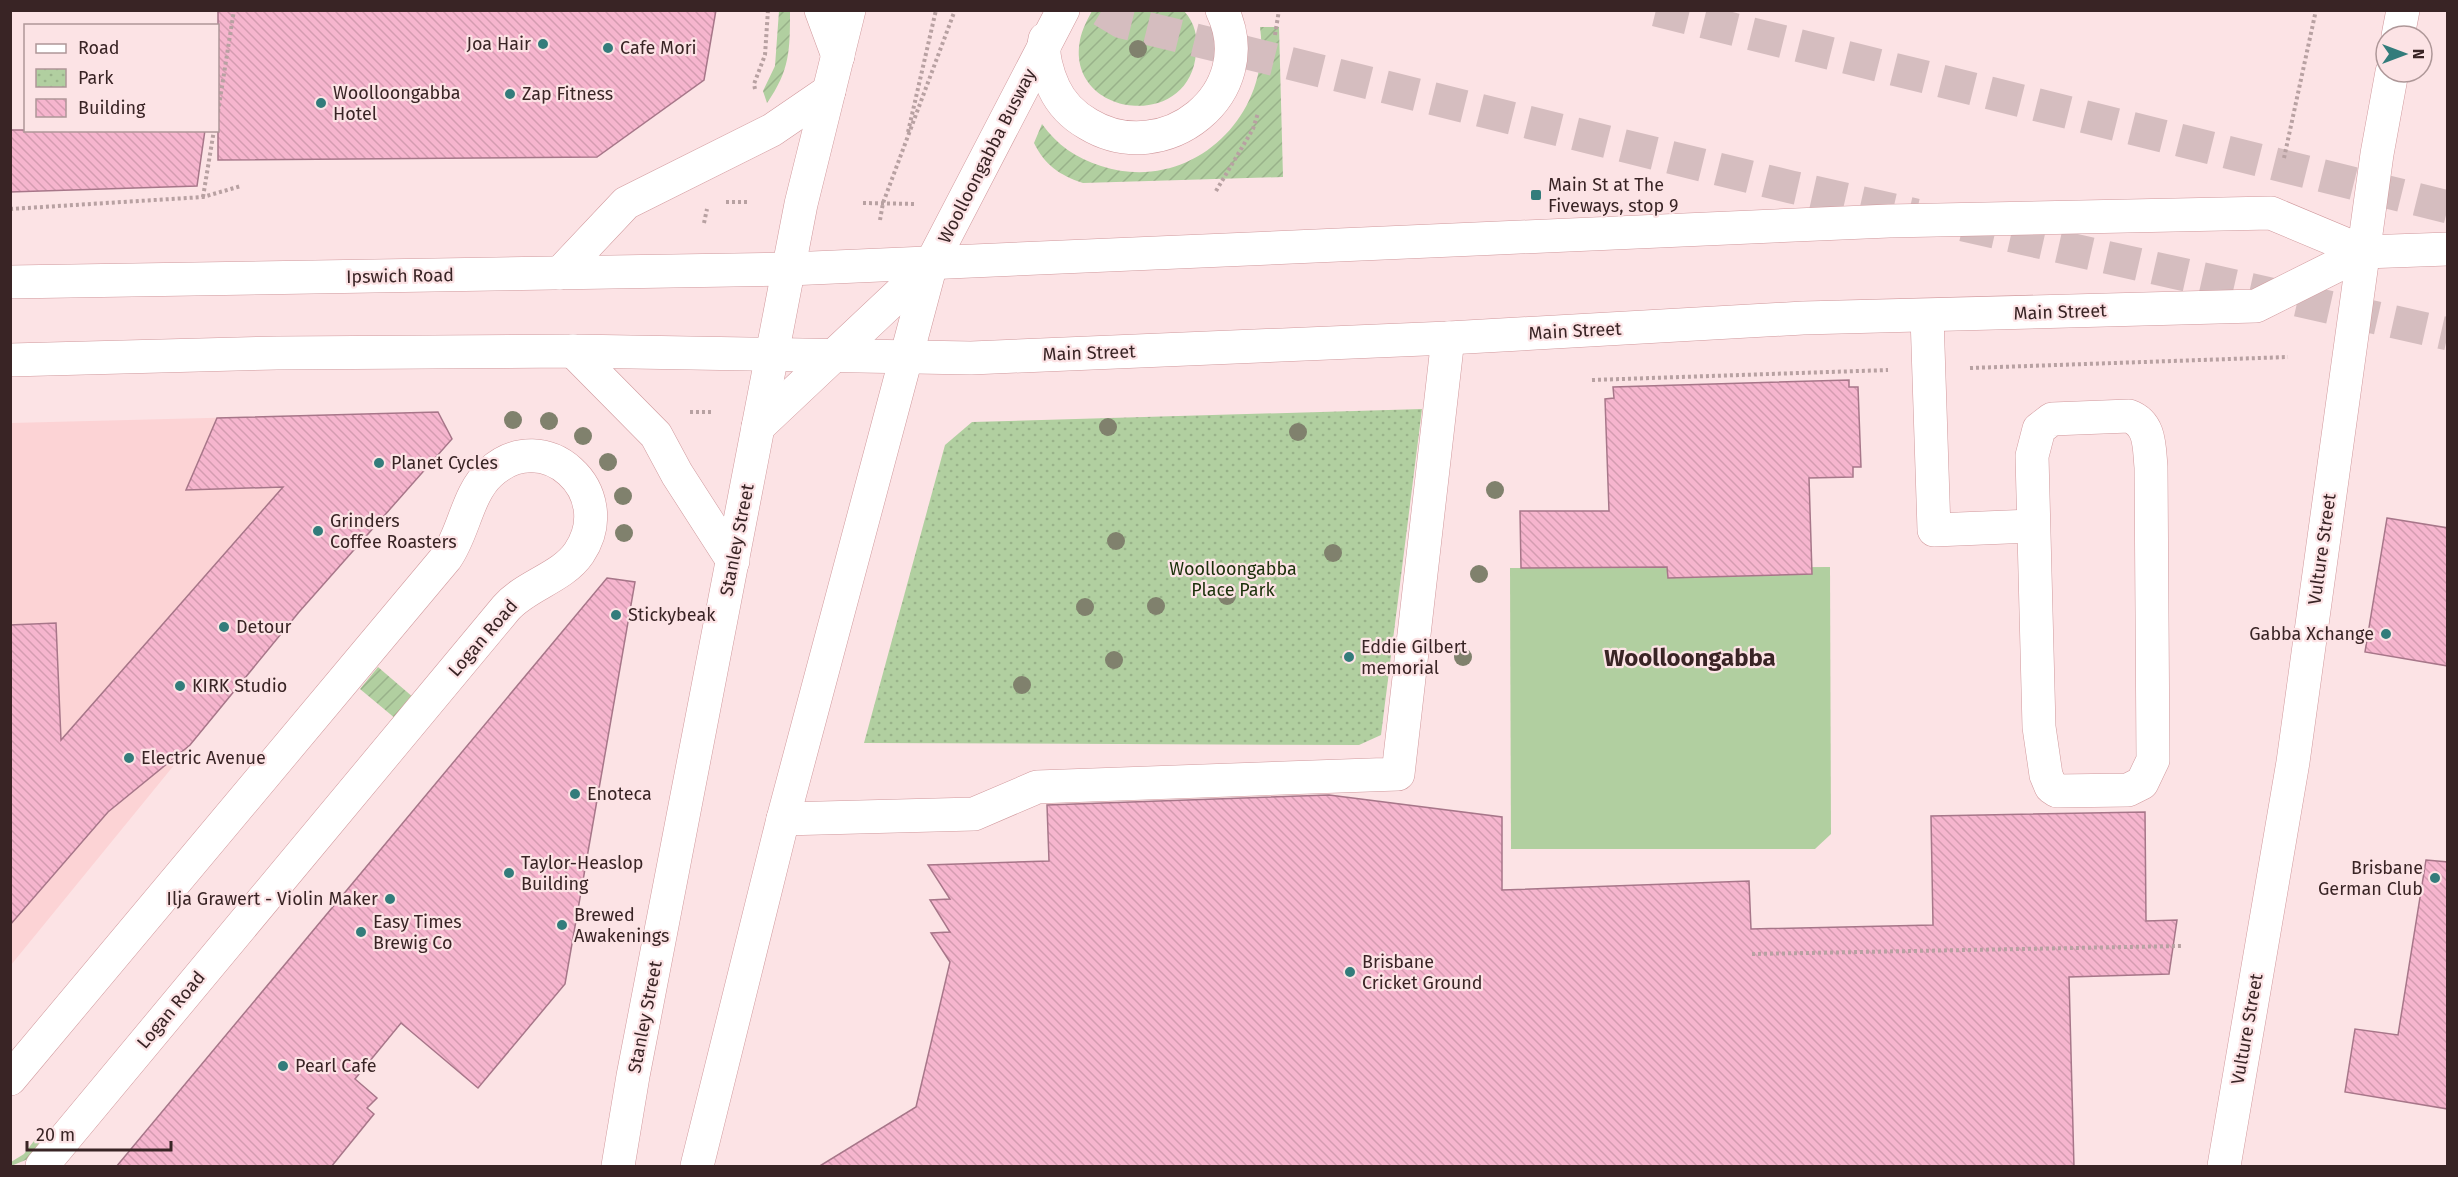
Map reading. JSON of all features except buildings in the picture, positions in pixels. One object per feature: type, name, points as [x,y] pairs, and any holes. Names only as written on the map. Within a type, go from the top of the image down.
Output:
[{"type":"main road","points":[[821,10],[838,56]]},
{"type":"main road","name":"Stanley Street","points":[[618,1167],[633,1076],[789,269],[849,10]]},
{"type":"main road","name":"Woolloongabba Busway","points":[[1053,10],[1043,47],[1051,81],[1060,100],[1082,121],[1100,131],[1119,138],[1140,140],[1160,137],[1179,130],[1196,119],[1211,103],[1223,84],[1229,62],[1230,40],[1222,10]]},
{"type":"main road","name":"Woolloongabba Busway","points":[[907,356],[931,264],[1064,10]]},
{"type":"main road","name":"Vulture Street","points":[[2224,1167],[2293,762],[2377,153],[2390,84]]},
{"type":"main road","points":[[561,273],[626,203],[772,130],[829,91]]},
{"type":"main road","name":"Main Street","points":[[789,269],[1889,221],[2271,213],[2364,252]]},
{"type":"main road","name":"Main Street","points":[[773,354],[970,358],[1448,338],[1803,318],[2256,306],[2364,252],[2448,249]]},
{"type":"main road","name":"Woolloongabba Busway","points":[[758,427],[931,264]]},
{"type":"main road","name":"Ipswich Road","points":[[10,282],[789,269]]},
{"type":"main road","points":[[1927,316],[1934,530],[2032,526]]},
{"type":"main road","points":[[783,819],[974,814],[1037,787],[1398,774],[1448,338]]},
{"type":"main road","points":[[10,360],[277,353],[573,351],[773,354]]},
{"type":"main road","points":[[573,351],[656,435],[677,474],[733,561]]},
{"type":"main road","points":[[697,1167],[783,819],[907,356]]},
{"type":"main road","points":[[2129,416],[2142,424],[2148,434],[2151,467],[2154,751],[2146,776],[2136,787],[2119,792],[2065,792],[2051,787],[2046,775],[2039,727],[2032,526],[2032,456],[2042,425],[2059,417],[2129,416]]},
{"type":"main road","name":"Logan Road","points":[[10,1079],[446,558],[455,546],[477,491],[489,474],[506,462],[525,456],[546,457],[565,466],[580,480],[589,498],[592,518],[588,538],[578,555],[563,568],[515,598],[506,608],[42,1167]]},
{"type":"path","points":[[219,106],[234,10]]},
{"type":"path","points":[[754,84],[765,55],[768,10]]},
{"type":"path","points":[[904,147],[936,10]]},
{"type":"path","points":[[880,220],[883,203],[955,10]]},
{"type":"path","points":[[2284,159],[2316,10]]},
{"type":"path","points":[[203,197],[214,132]]},
{"type":"path","points":[[10,209],[203,197],[241,186]]},
{"type":"path","points":[[863,203],[923,204]]},
{"type":"path","points":[[1960,368],[2288,357]]},
{"type":"path","points":[[1592,380],[1898,370]]},
{"type":"path","points":[[1752,954],[2181,946]]},
{"type":"shaded area","points":[[438,412],[452,439],[299,612],[11,965],[11,423]]},
{"type":"green space","points":[[779,11],[790,11],[789,49],[780,80],[767,103],[763,91],[775,66]]},
{"type":"green space","points":[[1092,11],[1184,11],[1193,25],[1197,41],[1189,79],[1173,96],[1153,104],[1130,105],[1109,99],[1091,86],[1080,66],[1080,40]]},
{"type":"green space","points":[[1260,27],[1279,27],[1283,177],[1083,183],[1054,168],[1034,143],[1042,124],[1068,150],[1101,166],[1134,172],[1165,169],[1194,158],[1219,141],[1239,118],[1253,91],[1261,60]]},
{"type":"green space","name":"Woolloongabba Place Park","points":[[1422,409],[1381,735],[1359,745],[864,743],[945,445],[972,422]]},
{"type":"green space","points":[[1830,567],[1831,834],[1815,849],[1511,849],[1510,568]]},
{"type":"green space","points":[[378,667],[414,698],[396,719],[360,689]]},
{"type":"green space","points":[[40,1133],[46,1137],[28,1159],[11,1166],[11,1162],[24,1154]]},
{"type":"tunnel","points":[[1102,10],[1122,22],[1791,187],[1916,215]]},
{"type":"tunnel","points":[[1656,10],[2448,207]]},
{"type":"tunnel","points":[[1963,225],[2448,334]]},
{"type":"place","name":"Joa Hair","points":[[543,44]]},
{"type":"place","name":"Cafe Mori","points":[[608,48]]},
{"type":"place","name":"Zap Fitness","points":[[510,94]]},
{"type":"place","name":"Woolloongabba Hotel","points":[[321,103]]},
{"type":"place","name":"Main St at The Fiveways, stop 9","points":[[1536,195]]},
{"type":"place","name":"Planet Cycles","points":[[379,463]]},
{"type":"place","name":"Grinders Coffee Roasters","points":[[318,531]]},
{"type":"place","name":"Stickybeak","points":[[616,615]]},
{"type":"place","name":"Detour","points":[[224,627]]},
{"type":"place","name":"Gabba Xchange","points":[[2386,634]]},
{"type":"place","name":"Eddie Gilbert memorial","points":[[1349,657]]},
{"type":"place","name":"KIRK Studio","points":[[180,686]]},
{"type":"place","name":"Electric Avenue","points":[[129,758]]},
{"type":"place","name":"Enoteca","points":[[575,794]]},
{"type":"place","name":"Taylor-Heaslop Building","points":[[509,873]]},
{"type":"place","name":"Brisbane German Club","points":[[2435,878]]},
{"type":"place","name":"Ilja Grawert - Violin Maker","points":[[390,899]]},
{"type":"place","name":"Brewed Awakenings","points":[[562,925]]},
{"type":"place","name":"Easy Times Brewig Co","points":[[361,932]]},
{"type":"place","name":"Brisbane Cricket Ground","points":[[1350,972]]},
{"type":"place","name":"Pearl Cafe","points":[[283,1066]]},
{"type":"district","name":"Woolloongabba","points":[[1690,658]]}]
